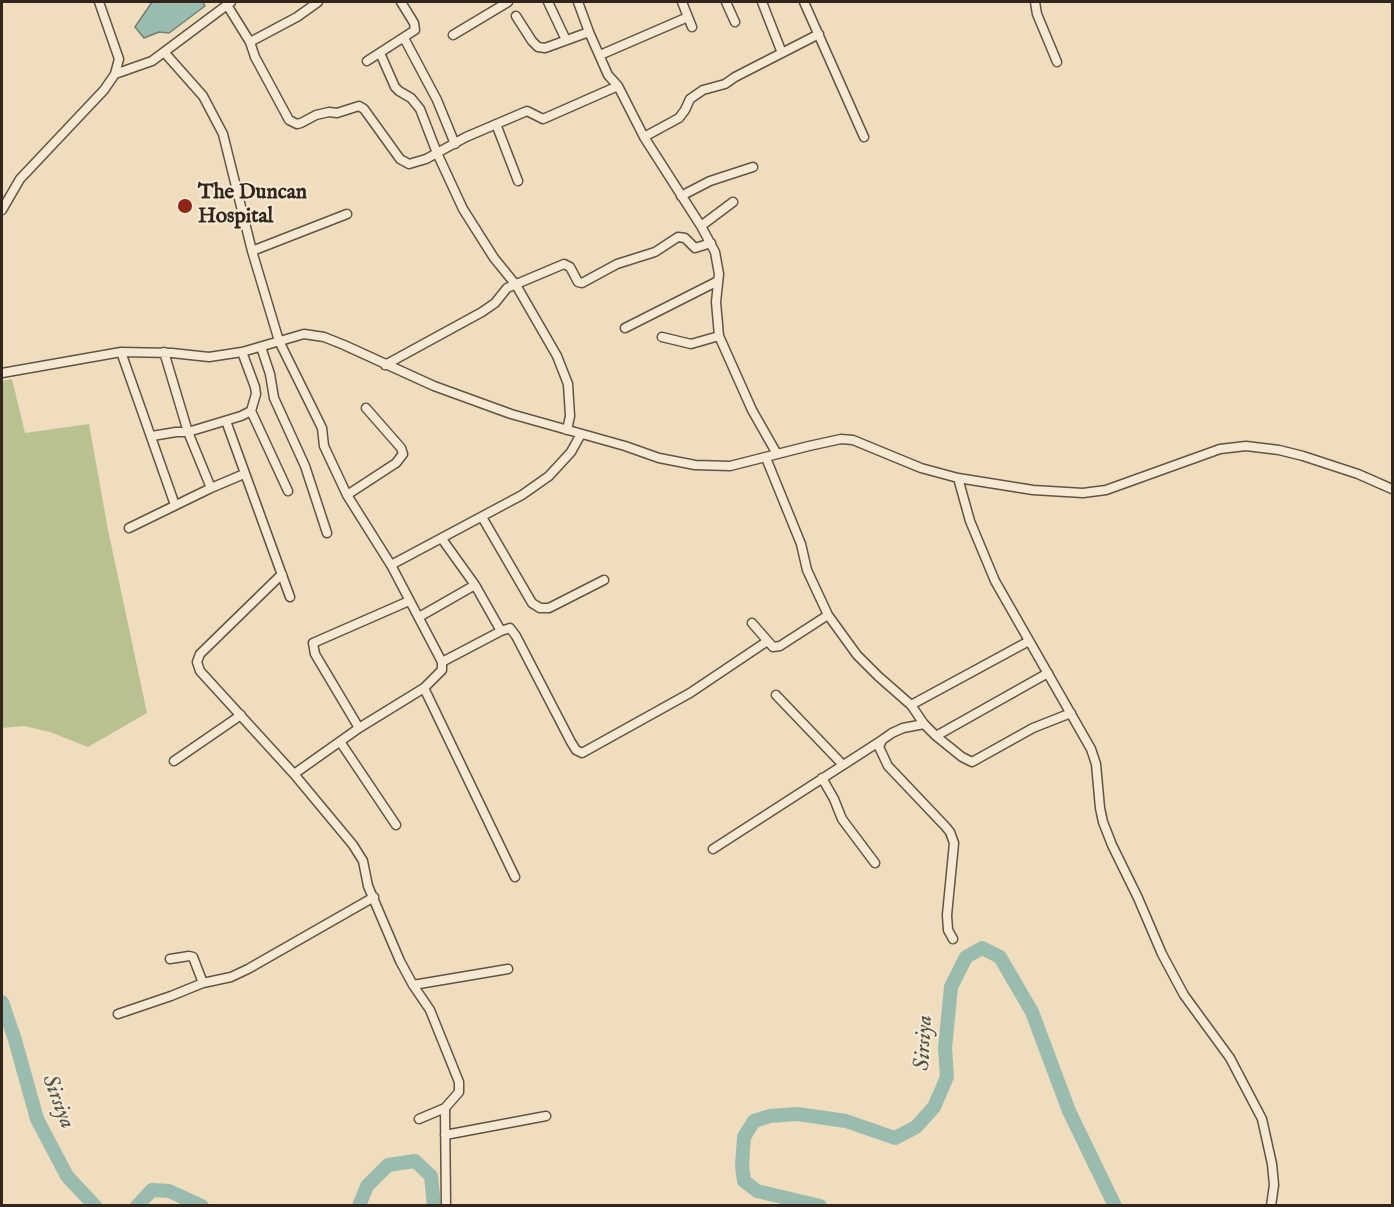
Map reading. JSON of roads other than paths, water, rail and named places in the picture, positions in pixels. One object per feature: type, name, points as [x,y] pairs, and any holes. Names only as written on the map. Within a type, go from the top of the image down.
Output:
[{"type":"street","points":[[2,210],[20,179],[104,90],[115,74],[119,59],[99,2]]},
{"type":"street","points":[[250,42],[297,17],[307,5],[318,2]]},
{"type":"street","points":[[367,62],[412,33],[415,27],[401,2]]},
{"type":"street","points":[[453,35],[508,2]]},
{"type":"street","points":[[548,2],[566,40]]},
{"type":"street","points":[[578,2],[588,32],[608,75],[618,86],[644,137],[711,243],[718,266],[716,302],[718,336],[752,410],[777,454]]},
{"type":"street","points":[[682,2],[692,27]]},
{"type":"street","points":[[726,2],[735,22]]},
{"type":"street","points":[[762,2],[782,53]]},
{"type":"street","points":[[804,2],[864,137]]},
{"type":"street","points":[[1035,2],[1037,14],[1057,62]]},
{"type":"street","points":[[115,74],[152,61],[230,3],[255,57],[289,120],[301,123],[316,115],[329,112],[338,113],[359,106],[364,109],[403,162],[409,164],[418,163],[466,137],[529,110],[543,119],[618,86]]},
{"type":"street","points":[[516,16],[538,46],[545,48],[588,32]]},
{"type":"street","points":[[600,55],[688,17]]},
{"type":"street","points":[[644,137],[678,118],[690,99],[703,90],[725,84],[819,34]]},
{"type":"street","points":[[404,38],[436,100],[455,144]]},
{"type":"street","points":[[164,52],[203,96],[223,134],[252,251],[279,341],[322,428],[324,446],[347,495],[391,566],[442,662],[442,670],[424,688],[359,728],[341,743],[294,774]]},
{"type":"street","points":[[380,53],[395,87],[399,92],[411,98],[420,109],[463,209],[494,258],[516,285],[537,318],[564,371],[568,384],[570,416],[567,430]]},
{"type":"street","points":[[496,124],[518,182]]},
{"type":"street","points":[[681,196],[710,182],[753,167]]},
{"type":"street","points":[[702,226],[734,202]]},
{"type":"street","points":[[252,251],[347,214]]},
{"type":"street","points":[[385,365],[482,312],[495,303],[507,288],[564,264],[570,267],[578,282],[582,283],[617,264],[655,252],[678,237],[685,238],[695,248],[711,243]]},
{"type":"street","points":[[625,328],[718,281]]},
{"type":"street","points":[[2,373],[121,352],[164,352],[209,357],[242,352],[304,334],[324,337],[434,386],[511,414],[659,458],[695,465],[730,466],[841,439],[864,443],[887,456],[958,478],[1033,490],[1083,493],[1106,490],[1220,449],[1246,446],[1303,456],[1358,474],[1392,489]]},
{"type":"street","points":[[662,337],[691,344],[718,336]]},
{"type":"street","points":[[261,347],[270,374],[274,398],[304,465],[327,533]]},
{"type":"street","points":[[121,352],[175,505]]},
{"type":"street","points":[[164,352],[188,432],[212,488]]},
{"type":"street","points":[[242,352],[255,387],[256,394],[251,411],[288,491]]},
{"type":"street","points":[[347,495],[396,463],[403,454],[401,448],[366,408]]},
{"type":"street","points":[[152,436],[188,432],[251,411]]},
{"type":"street","points":[[226,421],[291,597]]},
{"type":"street","points":[[391,566],[522,495],[549,476],[571,452],[581,434]]},
{"type":"street","points":[[766,458],[801,544],[807,570],[828,615],[857,655],[911,705],[924,724],[936,736],[962,757],[972,762],[1034,728],[1071,713]]},
{"type":"street","points":[[129,528],[244,474]]},
{"type":"street","points":[[958,478],[970,520],[995,581],[1091,749],[1096,764],[1100,808],[1112,845],[1162,954],[1184,995],[1230,1058],[1263,1119],[1274,1174],[1271,1206]]},
{"type":"street","points":[[482,517],[532,603],[540,608],[549,608],[604,580]]},
{"type":"street","points":[[442,539],[475,585],[501,631]]},
{"type":"street","points":[[282,574],[200,654],[197,663],[200,671],[294,774],[354,845],[363,861],[368,886],[400,961],[430,1010],[459,1082],[459,1092],[445,1108],[419,1119]]},
{"type":"street","points":[[418,618],[475,585]]},
{"type":"street","points":[[359,728],[315,654],[313,643],[409,601]]},
{"type":"street","points":[[752,623],[766,642],[773,647],[780,646],[828,615]]},
{"type":"street","points":[[442,662],[510,628],[571,742],[576,750],[582,753],[690,693],[766,642]]},
{"type":"street","points":[[911,705],[1029,641]]},
{"type":"street","points":[[936,736],[1048,673]]},
{"type":"street","points":[[424,688],[515,877]]},
{"type":"street","points":[[776,695],[843,765]]},
{"type":"street","points":[[174,761],[241,715]]},
{"type":"street","points":[[713,849],[882,740],[903,728],[924,724]]},
{"type":"street","points":[[882,740],[879,747],[888,766],[945,826],[954,843],[947,915],[948,930],[953,939]]},
{"type":"street","points":[[341,743],[396,825]]},
{"type":"street","points":[[822,778],[842,819],[875,863]]},
{"type":"street","points":[[118,1014],[248,969],[374,897]]},
{"type":"street","points":[[170,959],[194,957],[203,983]]},
{"type":"street","points":[[413,985],[508,969]]},
{"type":"street","points":[[445,1108],[447,1206]]},
{"type":"street","points":[[446,1135],[546,1116]]},
{"type":"waterway","name":"Sirsiya","points":[[820,1206],[757,1191],[744,1181],[742,1166],[744,1137],[754,1121],[770,1116],[797,1114],[846,1121],[895,1138],[916,1127],[934,1107],[947,1077],[945,1048],[951,987],[966,957],[982,948],[1000,957],[1032,1012],[1069,1111],[1115,1206]]},
{"type":"waterway","name":"Sirsiya","points":[[2,1002],[37,1119],[67,1176],[95,1206]]},
{"type":"waterway","name":"Sirsiya","points":[[359,1206],[367,1186],[388,1165],[415,1161],[431,1176],[434,1206]]},
{"type":"waterway","name":"Sirsiya","points":[[137,1206],[152,1190],[169,1191],[202,1206]]},
{"type":"place","name":"The Duncan Hospital","points":[[185,206]]}]
